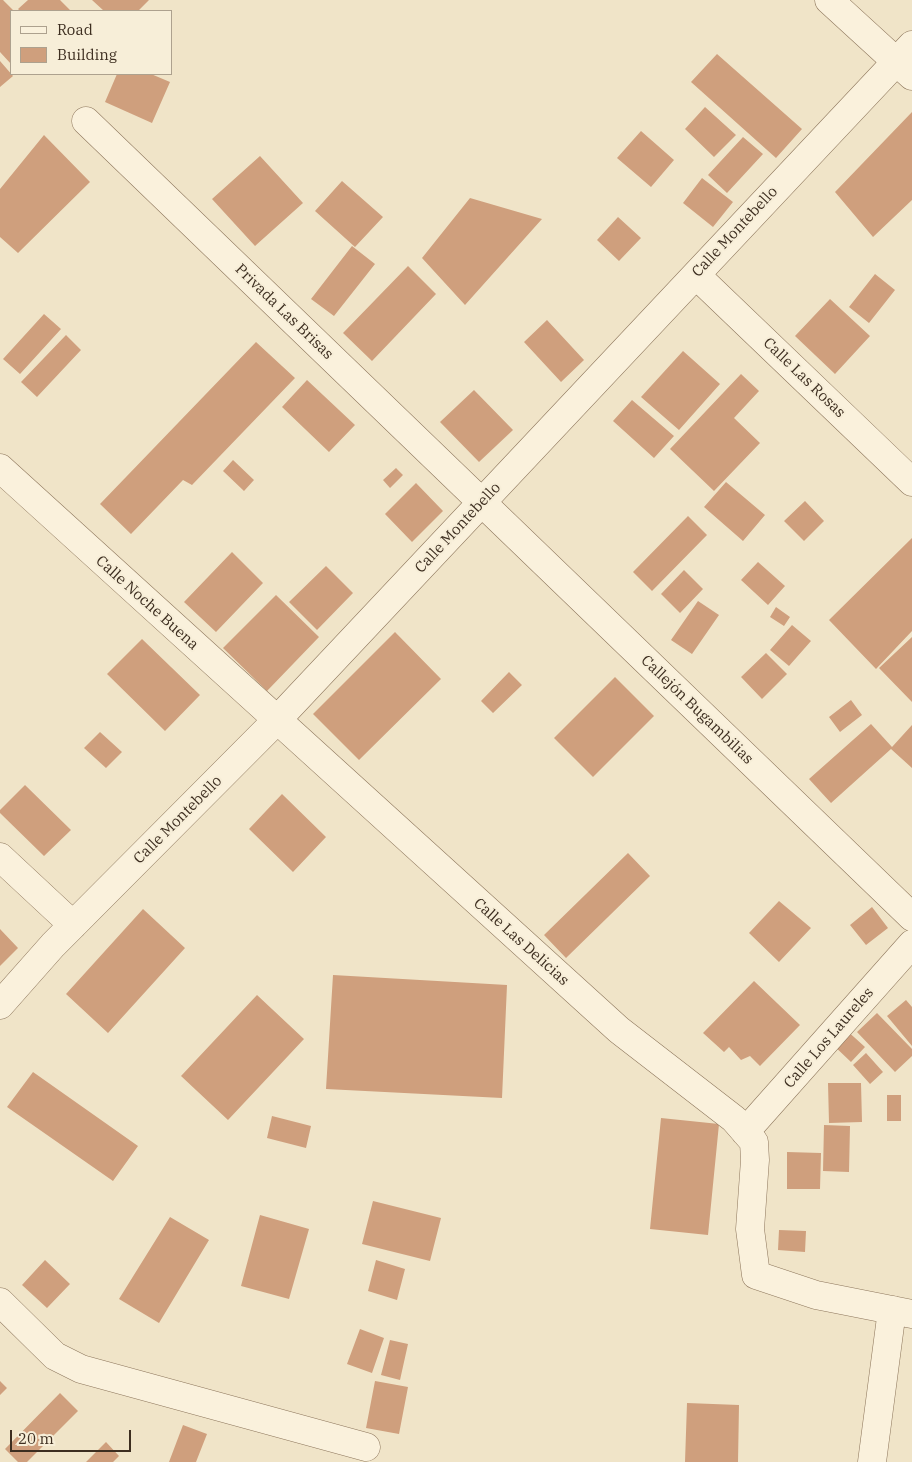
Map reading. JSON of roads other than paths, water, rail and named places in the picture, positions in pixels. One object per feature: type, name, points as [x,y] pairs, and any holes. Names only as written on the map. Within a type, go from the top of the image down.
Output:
[{"type":"street","points":[[829,0],[907,61]]},
{"type":"street","name":"Calle Montebello","points":[[0,1005],[73,925],[285,729],[482,503],[696,275],[907,61]]},
{"type":"street","name":"Privada Las Brisas","points":[[86,121],[482,503]]},
{"type":"street","name":"Calle Las Rosas","points":[[696,275],[912,482]]},
{"type":"street","name":"Calle Noche Buena","points":[[0,468],[285,729]]},
{"type":"street","name":"Callejón Bugambilias","points":[[482,503],[912,918]]},
{"type":"street","name":"Calle Las Delicias","points":[[285,729],[619,1030],[734,1119],[750,1137]]},
{"type":"street","points":[[0,857],[73,925]]},
{"type":"street","name":"Calle Los Laureles","points":[[750,1137],[912,944]]},
{"type":"street","points":[[750,1137],[755,1160],[750,1229],[756,1275],[816,1295],[902,1312],[872,1462]]},
{"type":"street","points":[[0,1302],[55,1356],[81,1368],[366,1447]]}]
